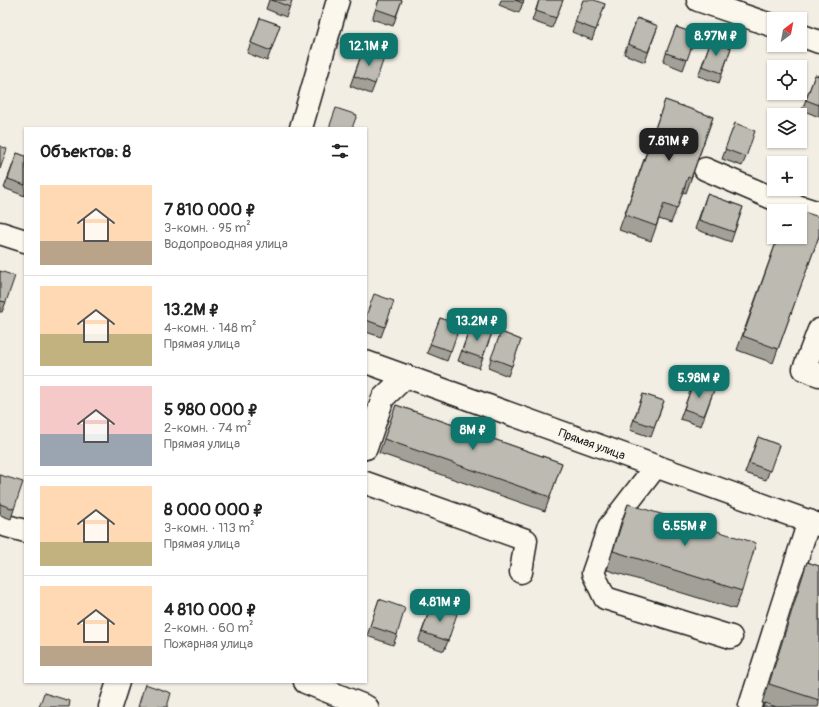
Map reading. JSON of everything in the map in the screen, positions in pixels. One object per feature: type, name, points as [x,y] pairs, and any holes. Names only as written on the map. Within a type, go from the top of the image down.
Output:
[{"type":"street","points":[[301,127],[338,0]]},
{"type":"street","points":[[698,0],[751,9],[767,21]]},
{"type":"street","points":[[807,38],[819,42]]},
{"type":"street","points":[[705,169],[772,198],[819,213]]},
{"type":"street","points":[[0,232],[24,241]]},
{"type":"street","points":[[819,330],[804,369],[819,374]]},
{"type":"street","name":"Прямая улица","points":[[367,362],[814,523]]},
{"type":"street","points":[[367,445],[383,398],[406,376]]},
{"type":"street","points":[[656,466],[609,527],[592,573],[605,598],[731,637]]},
{"type":"street","points":[[367,483],[526,540],[521,572]]},
{"type":"street","points":[[750,706],[814,523]]},
{"type":"street","points":[[0,524],[24,531]]},
{"type":"street","points":[[110,707],[118,683]]},
{"type":"street","points":[[307,683],[367,707]]},
{"type":"building","points":[[272,0],[292,0],[290,7]]},
{"type":"building","points":[[379,0],[402,0],[396,16],[376,9]]},
{"type":"building","points":[[515,0],[524,0],[523,3]]},
{"type":"building","points":[[539,0],[563,0],[556,18],[536,11]]},
{"type":"building","points":[[583,0],[594,0],[605,4],[596,30],[575,22]]},
{"type":"building","points":[[260,18],[280,25],[271,51],[251,43]]},
{"type":"building","points":[[637,18],[658,26],[648,52],[628,44]]},
{"type":"building","points":[[676,27],[696,34],[687,60],[666,53]]},
{"type":"building","points":[[711,40],[731,48],[722,73],[702,66]]},
{"type":"building","points":[[363,50],[384,58],[375,84],[354,76]]},
{"type":"building","points":[[815,75],[819,76],[819,105],[806,100]]},
{"type":"building","points":[[665,100],[713,117],[691,178],[688,177],[677,209],[664,204],[656,226],[625,215]]},
{"type":"building","points":[[336,108],[357,115],[352,127],[329,127]]},
{"type":"building","points":[[735,123],[755,131],[746,157],[725,149]]},
{"type":"building","points":[[0,146],[7,149],[0,169]]},
{"type":"building","points":[[17,153],[24,156],[24,185],[8,179]]},
{"type":"building","points":[[707,194],[743,207],[734,232],[699,220]]},
{"type":"building","points":[[807,213],[819,217],[819,236],[778,349],[743,336],[776,244],[807,244]]},
{"type":"building","points":[[0,271],[15,276],[6,302],[0,301]]},
{"type":"building","points":[[374,294],[394,301],[385,327],[367,320],[367,313]]},
{"type":"building","points":[[440,318],[460,325],[451,351],[430,344]]},
{"type":"building","points":[[471,325],[492,333],[482,358],[462,351]]},
{"type":"building","points":[[501,332],[521,340],[512,366],[491,358]]},
{"type":"building","points":[[693,383],[714,390],[704,416],[684,409]]},
{"type":"building","points":[[643,394],[664,401],[654,427],[634,420]]},
{"type":"building","points":[[396,405],[562,463],[550,497],[384,439]]},
{"type":"building","points":[[758,437],[779,445],[770,471],[749,463]]},
{"type":"building","points":[[0,475],[23,482],[14,509],[0,504]]},
{"type":"building","points":[[628,504],[756,543],[742,591],[613,551]]},
{"type":"building","points":[[807,562],[819,566],[819,700],[769,684]]},
{"type":"building","points":[[379,599],[405,608],[397,635],[370,626]]},
{"type":"building","points":[[431,606],[457,614],[448,641],[422,632]]},
{"type":"building","points":[[145,684],[171,693],[167,707],[138,707]]},
{"type":"building","points":[[44,693],[70,701],[69,707],[39,707]]},
{"type":"building","points":[[765,703],[775,707],[763,707]]}]
